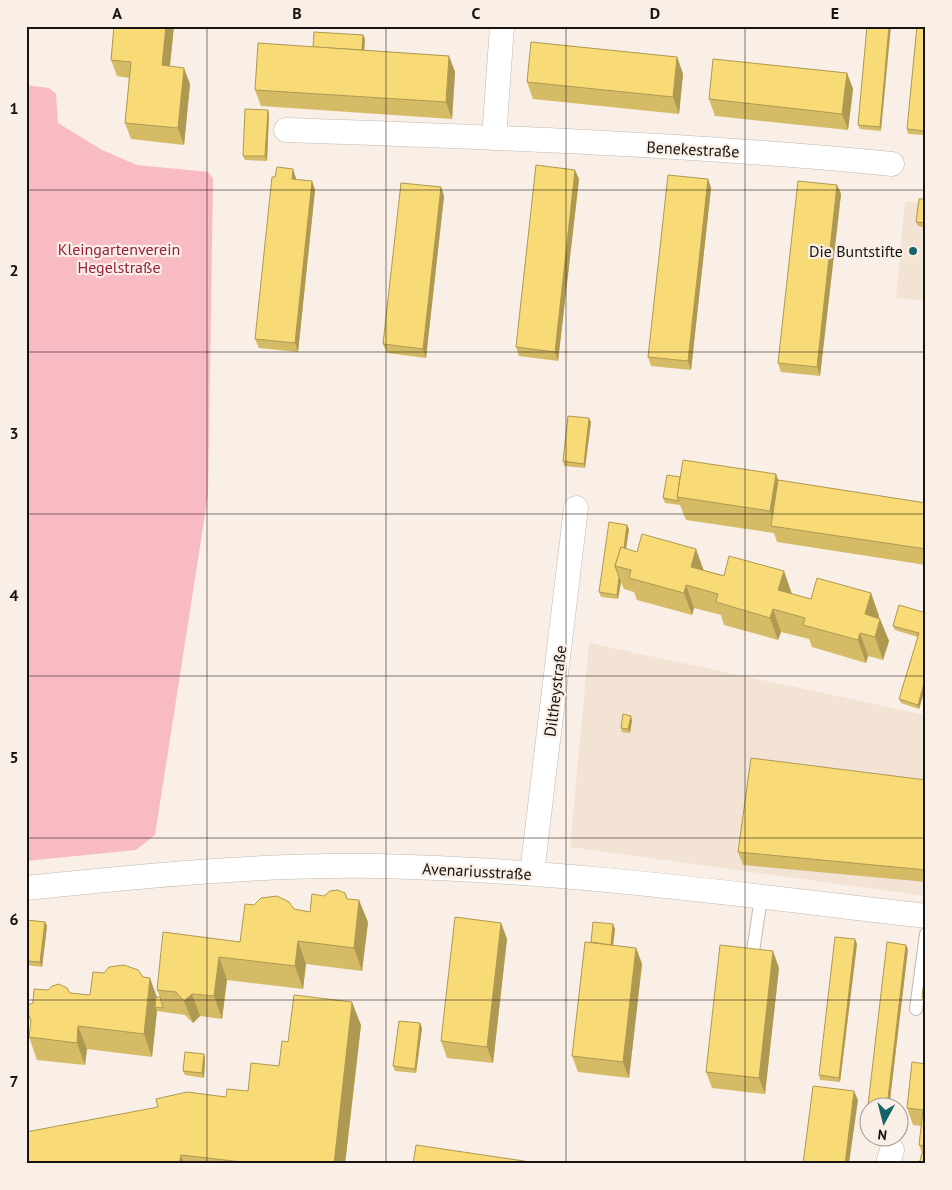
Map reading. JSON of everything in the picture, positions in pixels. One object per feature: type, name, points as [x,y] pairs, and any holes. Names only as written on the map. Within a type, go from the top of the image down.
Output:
[{"type":"street","points":[[494,138],[502,26]]},
{"type":"street","name":"Benekestraße","points":[[286,130],[494,138],[793,154],[892,164]]},
{"type":"street","name":"Diltheystraße","points":[[532,873],[576,508]]},
{"type":"street","name":"Avenariusstraße","points":[[26,888],[153,875],[260,868],[378,866],[532,873],[926,916]]},
{"type":"lane","points":[[752,958],[761,898]]},
{"type":"lane","points":[[916,1009],[926,934]]},
{"type":"shaded area","name":"Die Buntstifte","points":[[905,201],[926,204],[926,301],[896,298]]},
{"type":"shaded area","points":[[589,643],[926,715],[926,896],[570,847]]},
{"type":"green space","name":"Kleingartenverein Hegelstraße","points":[[26,85],[49,88],[56,94],[58,123],[102,150],[137,165],[208,172],[213,179],[208,495],[155,835],[136,850],[26,861]]},
{"type":"building","points":[[114,26],[166,26],[162,65],[184,68],[178,128],[125,123],[131,62],[111,60]]},
{"type":"building","points":[[867,26],[889,26],[880,127],[858,125]]},
{"type":"building","points":[[917,26],[926,26],[926,131],[907,129]]},
{"type":"building","points":[[314,32],[363,35],[362,50],[313,47]]},
{"type":"building","points":[[531,42],[677,57],[673,97],[527,82]]},
{"type":"building","points":[[258,43],[449,56],[446,102],[255,90]]},
{"type":"building","points":[[713,59],[847,73],[842,114],[709,99]]},
{"type":"building","points":[[245,109],[268,110],[265,156],[243,156]]},
{"type":"building","points":[[536,165],[575,170],[555,352],[516,347]]},
{"type":"building","points":[[277,167],[293,169],[292,179],[312,181],[295,343],[255,339],[272,177],[275,177]]},
{"type":"building","points":[[668,175],[708,179],[688,361],[648,357]]},
{"type":"building","points":[[798,181],[837,185],[817,367],[778,363]]},
{"type":"building","points":[[401,183],[441,187],[423,349],[383,344]]},
{"type":"building","points":[[919,199],[926,199],[926,223],[916,222]]},
{"type":"building","points":[[568,416],[589,418],[584,464],[563,461]]},
{"type":"building","points":[[683,460],[776,474],[770,511],[677,497]]},
{"type":"building","points":[[667,475],[680,477],[677,497],[679,501],[663,498]]},
{"type":"building","points":[[778,480],[926,503],[926,549],[771,526]]},
{"type":"building","points":[[609,522],[627,525],[624,548],[621,547],[615,566],[619,577],[617,595],[599,592]]},
{"type":"building","points":[[642,534],[696,549],[691,567],[724,576],[729,556],[784,571],[778,590],[811,599],[817,578],[871,593],[865,614],[880,619],[875,637],[860,633],[858,640],[803,625],[805,618],[773,609],[770,618],[716,602],[718,594],[686,585],[684,593],[629,578],[631,570],[615,566],[621,547],[637,552]]},
{"type":"building","points":[[899,605],[926,613],[926,676],[918,705],[899,699],[919,633],[893,626]]},
{"type":"building","points":[[623,714],[631,716],[628,729],[621,728]]},
{"type":"building","points":[[751,758],[926,780],[926,870],[738,852]]},
{"type":"building","points":[[338,890],[345,893],[347,899],[359,900],[354,948],[298,941],[295,966],[219,957],[214,996],[192,994],[184,1001],[176,992],[157,990],[163,932],[240,942],[245,904],[254,905],[261,898],[277,896],[289,902],[294,909],[310,912],[312,894],[324,896],[330,891]]},
{"type":"building","points":[[455,917],[501,923],[487,1047],[441,1041]]},
{"type":"building","points":[[26,920],[45,922],[40,962],[26,961]]},
{"type":"building","points":[[593,922],[613,924],[611,945],[591,942]]},
{"type":"building","points":[[835,937],[855,939],[839,1078],[819,1075]]},
{"type":"building","points":[[585,942],[636,948],[623,1062],[572,1056]]},
{"type":"building","points":[[887,942],[906,945],[888,1098],[869,1098]]},
{"type":"building","points":[[720,945],[773,951],[759,1078],[706,1072]]},
{"type":"building","points":[[926,962],[926,998],[922,998]]},
{"type":"building","points":[[124,965],[138,970],[143,977],[150,978],[144,1034],[78,1026],[77,1043],[29,1037],[31,1020],[27,1012],[28,1005],[33,1003],[34,989],[48,990],[52,986],[59,984],[67,988],[70,993],[90,995],[93,972],[104,973],[109,967]]},
{"type":"building","points":[[294,995],[352,1002],[334,1164],[260,1164],[181,1155],[179,1164],[26,1164],[26,1132],[158,1107],[156,1099],[187,1092],[226,1097],[227,1089],[248,1091],[251,1063],[279,1066],[282,1041],[288,1042]]},
{"type":"building","points":[[156,997],[160,997],[163,1008],[155,1007]]},
{"type":"building","points":[[399,1021],[420,1023],[415,1069],[393,1066]]},
{"type":"building","points":[[185,1052],[204,1054],[202,1073],[183,1071]]},
{"type":"building","points":[[912,1062],[926,1064],[926,1146],[919,1145],[923,1110],[910,1108],[910,1098],[908,1098]]},
{"type":"building","points":[[813,1086],[854,1091],[845,1164],[803,1164]]},
{"type":"building","points":[[416,1145],[544,1164],[413,1164]]},
{"type":"building","points":[[922,1153],[926,1153],[926,1164],[919,1164]]},
{"type":"place","name":"Die Buntstifte","points":[[913,251]]}]
